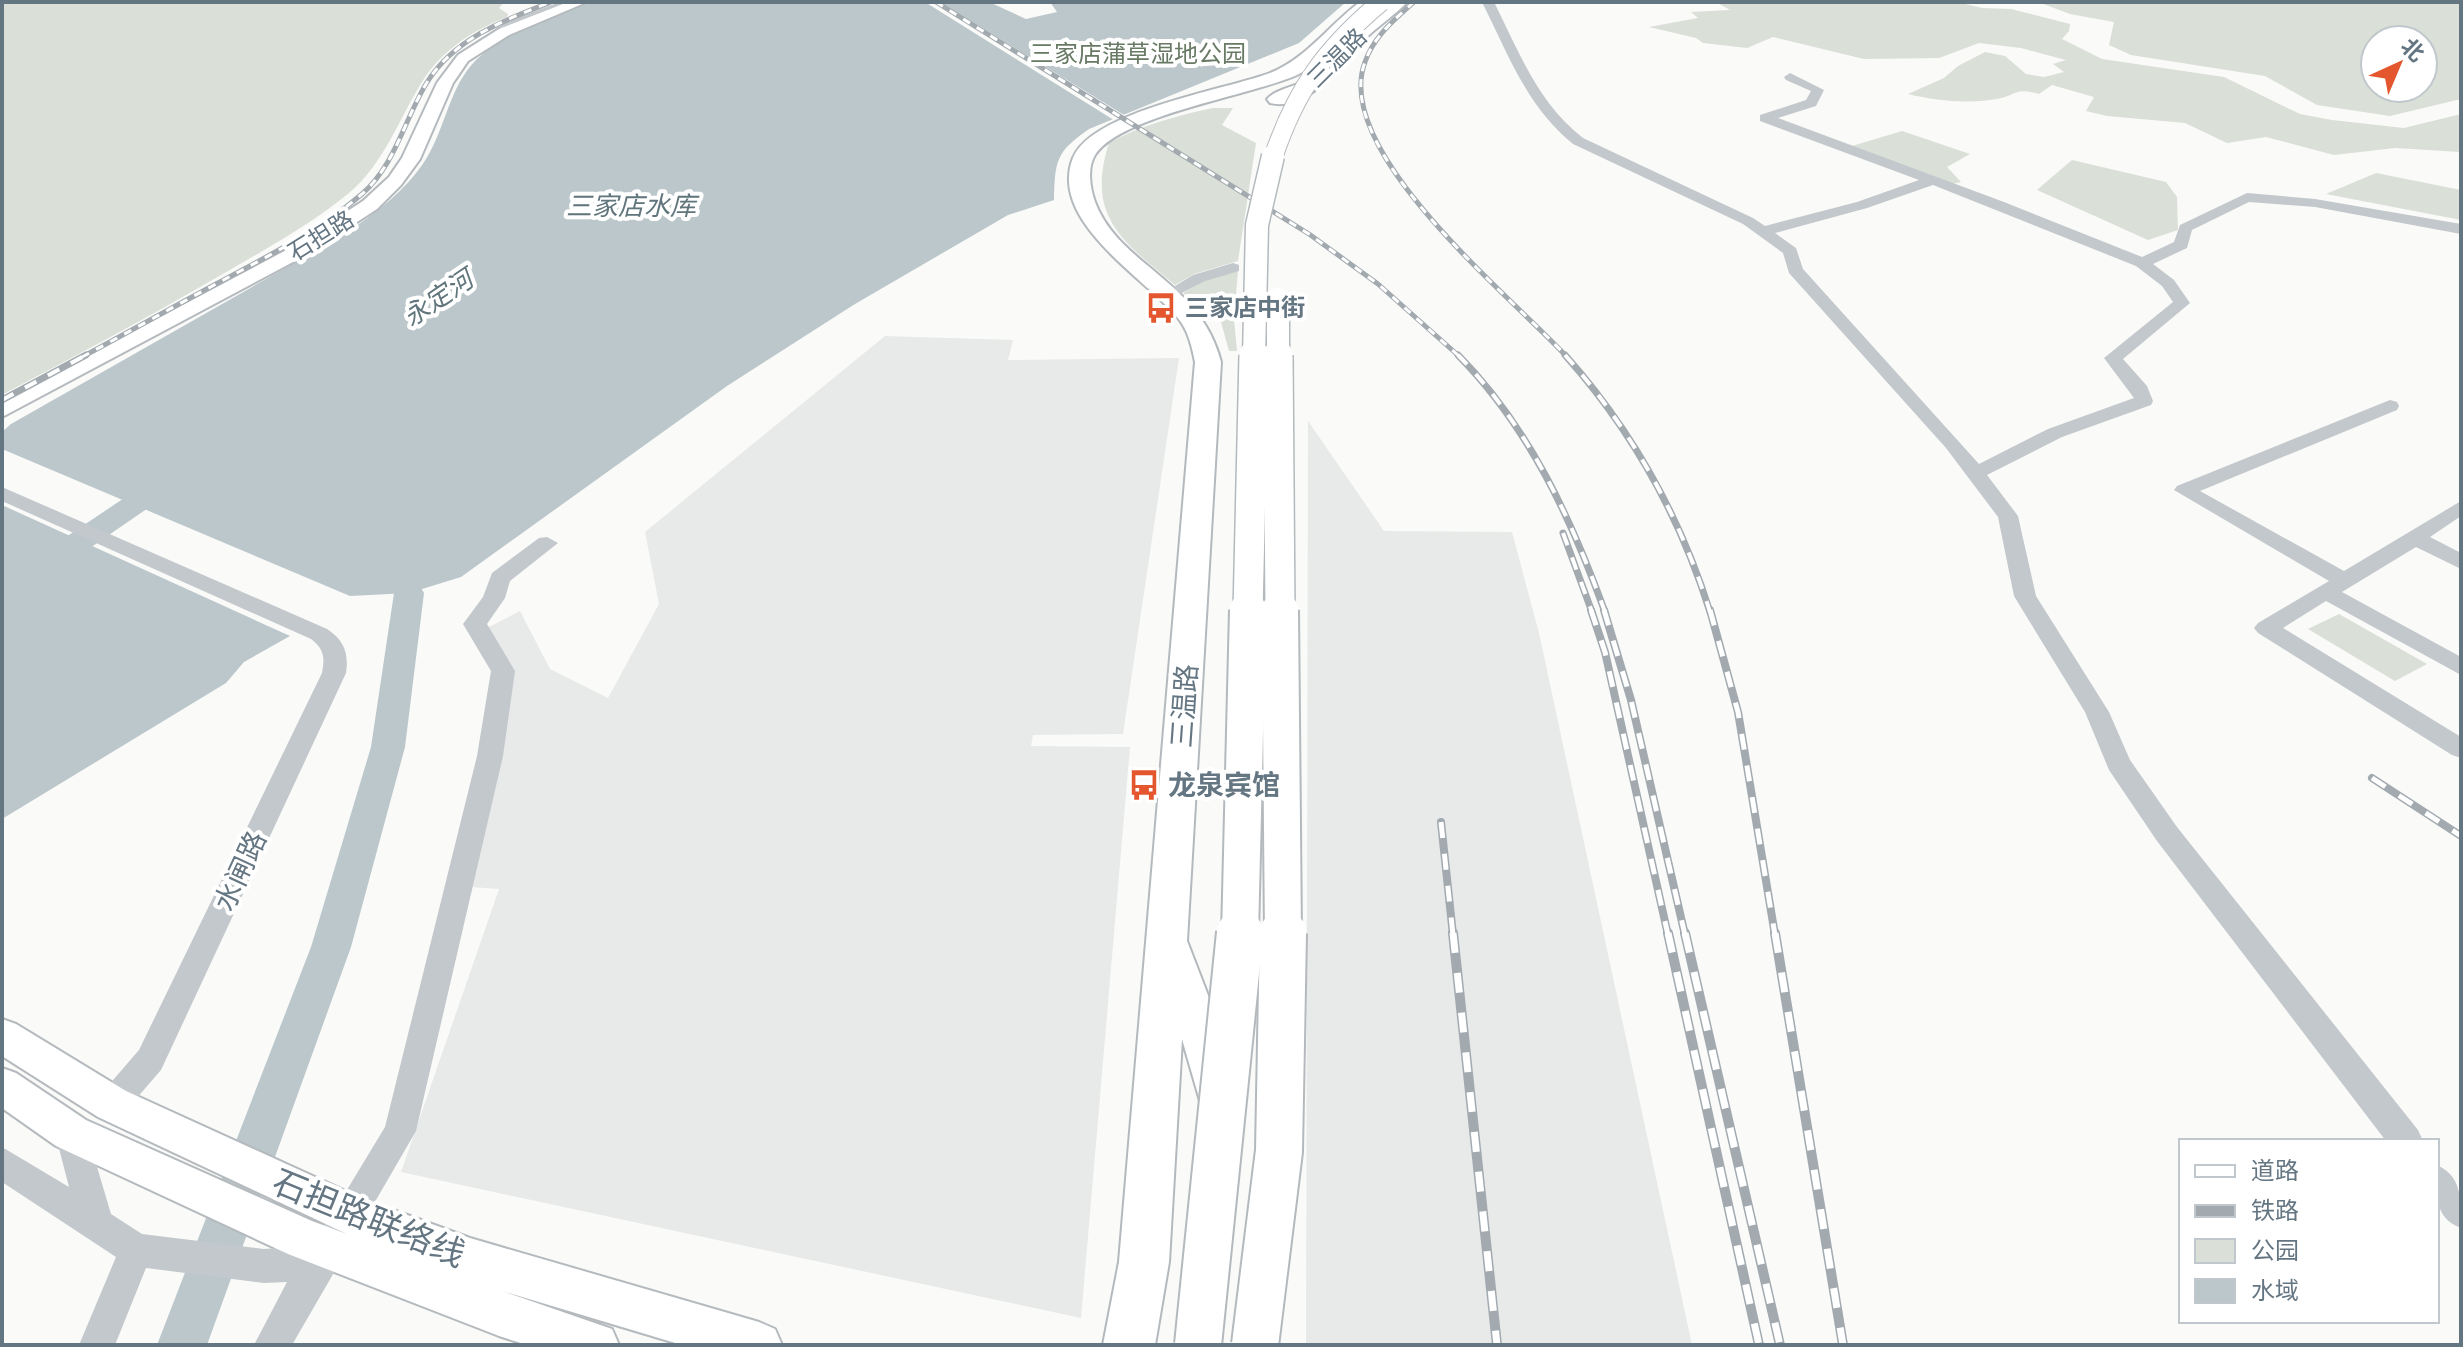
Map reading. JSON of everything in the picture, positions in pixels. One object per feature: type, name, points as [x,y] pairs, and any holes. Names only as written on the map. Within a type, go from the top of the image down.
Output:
[{"type":"highway","name":"三温路","points":[[1129,1345],[1144,1262],[1208,362],[1201,337],[1187,313],[1108,239],[1081,186],[1083,157],[1100,137],[1210,95],[1292,71],[1314,55],[1324,40],[1370,2]]},
{"type":"highway","points":[[1198,1345],[1241,927],[1257,225],[1267,173],[1283,121],[1298,92],[1335,43],[1381,2]]},
{"type":"highway","name":"三温路","points":[[1088,205],[1093,158],[1097,147],[1106,139],[1188,109],[1279,98],[1306,91],[1329,71],[1351,44],[1399,2]]},
{"type":"highway","points":[[1255,1345],[1279,1135],[1283,928],[1278,445],[1280,227],[1286,174],[1301,122],[1329,71]]},
{"type":"highway","points":[[1168,940],[1216,1073],[1216,1276],[1211,1345]]},
{"type":"main road","name":"石担路","points":[[2,410],[301,250],[370,205],[395,181],[411,159],[452,71],[463,58],[504,32],[580,2]]},
{"type":"main road","name":"石担路联络线","points":[[2,1036],[325,1226],[499,1313],[596,1345]]},
{"type":"main road","name":"石担路联络线","points":[[2,1086],[90,1141],[325,1226],[470,1260],[759,1345]]},
{"type":"street","points":[[516,2],[531,15]]},
{"type":"street","points":[[504,32],[506,25],[571,2]]},
{"type":"street","points":[[1488,2],[1545,113],[1558,129],[1765,231],[1790,251],[1795,270],[1976,473],[2008,516],[2025,596],[2097,712],[2118,763],[2167,834],[2404,1139]]},
{"type":"street","points":[[1790,77],[1818,90],[1811,103],[1765,118],[2142,263],[2168,283],[2182,303],[2113,358],[2140,390],[2144,401],[2055,433],[1976,473]]},
{"type":"street","points":[[1765,231],[1862,205],[1931,181]]},
{"type":"street","points":[[2142,263],[2181,245],[2185,228],[2247,197],[2315,203],[2461,229]]},
{"type":"street","points":[[1170,294],[1199,278],[1233,268]]},
{"type":"street","points":[[2390,406],[2184,490],[2461,667]]},
{"type":"street","name":"水闸路","points":[[2,493],[319,634],[332,642],[338,655],[334,673],[126,1110]]},
{"type":"street","points":[[2461,507],[2266,628],[2461,749]]},
{"type":"street","points":[[2415,538],[2461,562]]},
{"type":"street","points":[[2,1163],[138,1250],[264,1266],[290,1264],[325,1226],[400,1131],[490,756],[503,671],[475,624],[494,598],[500,578],[547,543]]},
{"type":"street","points":[[90,1141],[96,1223]]},
{"type":"street","points":[[2439,1184],[2461,1212]]},
{"type":"street","points":[[272,1345],[325,1226]]},
{"type":"street","points":[[97,1345],[138,1250]]},
{"type":"shaded area","points":[[885,336],[1013,340],[1008,360],[1179,358],[1123,734],[1033,735],[1031,746],[1130,747],[1081,1318],[401,1172],[499,889],[471,887],[510,664],[481,631],[520,611],[550,669],[608,698],[659,604],[645,532]]},
{"type":"shaded area","points":[[1308,421],[1384,531],[1512,532],[1539,633],[1692,1345],[1306,1345]]},
{"type":"green space","points":[[2,2],[504,2],[499,8],[508,14],[448,51],[422,82],[372,169],[334,205],[194,291],[2,395]]},
{"type":"green space","points":[[1716,2],[1957,2],[1982,8],[2011,9],[2070,24],[2069,31],[2062,39],[2102,59],[2224,77],[2300,114],[2404,128],[2461,114],[2461,152],[2395,148],[2334,155],[2266,137],[2227,143],[2185,123],[2107,116],[2086,111],[2094,97],[2052,85],[2039,94],[2020,91],[1997,99],[1975,101],[1941,100],[1908,94],[1944,78],[1958,66],[1985,52],[2005,56],[2026,74],[2044,77],[2064,72],[2053,64],[2066,60],[2021,48],[1979,43],[1939,58],[1864,59],[1773,37],[1747,48],[1703,43],[1696,38],[1649,27],[1698,18],[1691,12],[1730,10]]},
{"type":"green space","points":[[2038,2],[2461,2],[2461,99],[2390,116],[2317,105],[2265,76],[2131,55],[2109,45],[2114,22],[2070,14]]},
{"type":"green space","points":[[1213,108],[1233,108],[1222,125],[1256,143],[1238,261],[1194,274],[1175,285],[1125,241],[1114,226],[1102,191],[1103,169],[1109,143],[1133,131]]},
{"type":"green space","points":[[1902,131],[1970,154],[1947,167],[1961,182],[1948,185],[1852,146]]},
{"type":"green space","points":[[2072,160],[2166,182],[2177,197],[2178,230],[2148,240],[2037,190]]},
{"type":"green space","points":[[2376,173],[2461,190],[2461,220],[2326,194]]},
{"type":"green space","points":[[1238,270],[1234,320],[1237,351],[1229,351],[1221,322],[1183,293],[1210,277]]},
{"type":"green space","points":[[2339,614],[2427,664],[2395,681],[2308,629]]},
{"type":"water","name":"三家店水库","points":[[592,2],[989,2],[1026,19],[1057,12],[1050,2],[1346,2],[1299,43],[1089,129],[1070,144],[1060,158],[1055,175],[1054,200],[1008,215],[855,304],[727,386],[461,577],[409,593],[350,596],[2,449],[2,432],[11,424],[368,218],[418,171],[433,147],[460,82],[476,60],[516,33]]},
{"type":"water","points":[[2,505],[290,636],[244,662],[226,683],[2,819]]},
{"type":"pier","points":[[925,2],[940,2],[1129,118],[1117,122]]},
{"type":"waterway","name":"永定河","points":[[2,594],[170,480]]},
{"type":"waterway","points":[[182,1345],[331,947],[388,747],[409,593]]},
{"type":"railway","points":[[82,357],[292,243],[328,220],[362,194],[383,170],[426,84],[450,55],[498,24],[551,2]]},
{"type":"railway","points":[[936,2],[1309,234],[1378,284],[1459,356]]},
{"type":"railway","points":[[1414,2],[1379,36],[1365,62],[1362,98],[1374,138],[1399,179],[1433,221],[1565,355]]},
{"type":"railway","points":[[2,400],[86,355]]},
{"type":"railway","points":[[1565,355],[1612,413],[1651,476],[1684,542],[1710,612]]},
{"type":"railway","points":[[1459,356],[1506,412],[1527,443],[1578,542],[1605,612]]},
{"type":"railway","points":[[1563,533],[1592,612]]},
{"type":"railway","points":[[1591,610],[1605,652],[1668,935]]},
{"type":"railway","points":[[1604,610],[1631,700],[1685,935]]},
{"type":"railway","points":[[1710,610],[1738,712],[1775,935]]},
{"type":"railway","points":[[2372,778],[2461,836]]},
{"type":"railway","points":[[1441,822],[1453,935]]},
{"type":"railway","points":[[1453,933],[1497,1345]]},
{"type":"railway","points":[[1668,933],[1759,1345]]},
{"type":"railway","points":[[1685,933],[1780,1345]]},
{"type":"railway","points":[[1775,933],[1843,1345]]},
{"type":"place","name":"三家店中街","points":[[1161,308]]},
{"type":"place","name":"龙泉宾馆","points":[[1144,785]]},
{"type":"park label","name":"三家店蒲草湿地公园","points":[[1138,54]]}]
